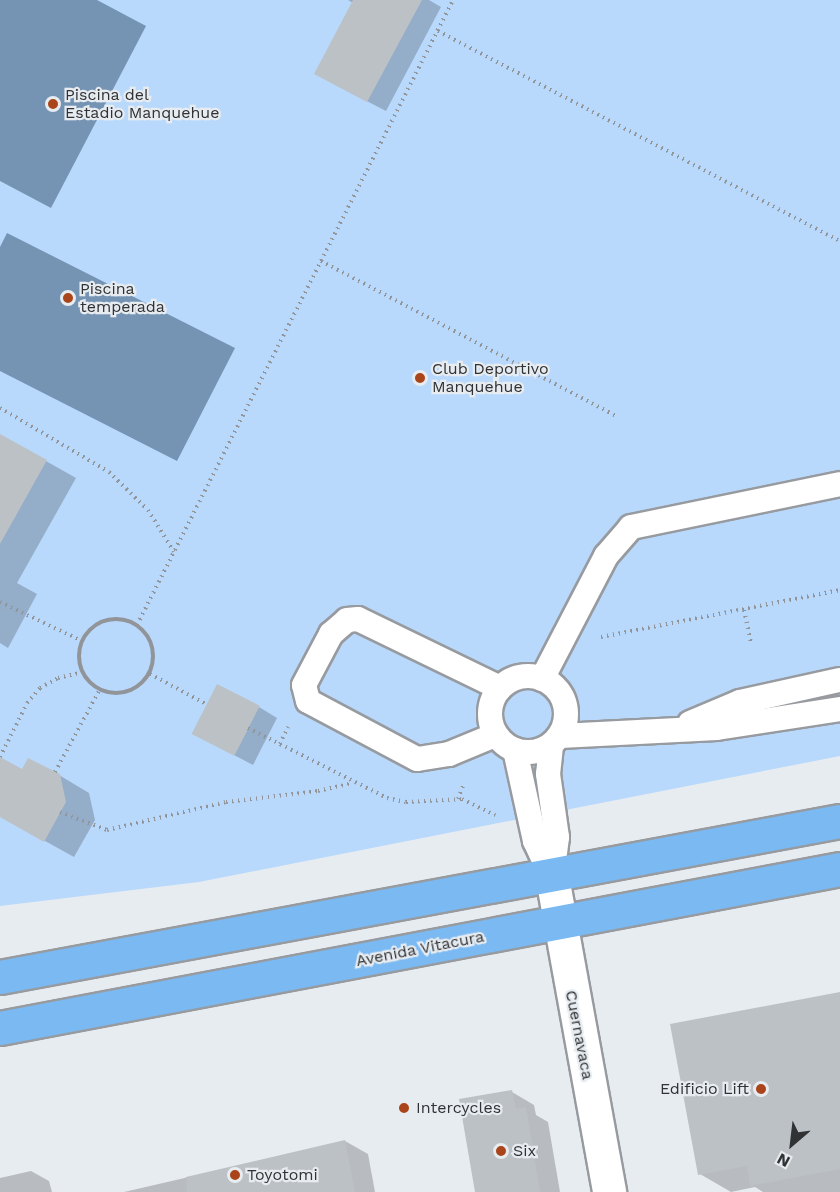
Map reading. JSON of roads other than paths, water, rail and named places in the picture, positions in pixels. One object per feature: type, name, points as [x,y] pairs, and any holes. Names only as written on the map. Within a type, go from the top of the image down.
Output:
[{"type":"main road","points":[[0,977],[552,877],[840,821]]},
{"type":"main road","name":"Avenida Vitacura","points":[[0,1028],[840,869]]},
{"type":"street","name":"Cuernavaca","points":[[552,877],[558,922],[609,1192]]},
{"type":"lane","points":[[542,679],[606,556],[631,527],[840,484]]},
{"type":"lane","points":[[495,735],[449,754],[417,759],[308,701],[304,685],[331,634],[347,620],[358,619],[500,688]]},
{"type":"lane","points":[[552,877],[557,837],[548,774],[555,741],[567,712],[564,700],[557,688],[542,679],[522,676],[500,688],[490,710],[495,735],[514,750],[527,753],[555,741],[717,728],[840,709]]},
{"type":"lane","points":[[671,731],[740,702],[839,680]]},
{"type":"lane","points":[[514,750],[535,841],[552,877]]},
{"type":"place","name":"Piscina del Estadio Manquehue","points":[[53,104]]},
{"type":"place","name":"Piscina temperada","points":[[68,298]]},
{"type":"place","name":"Club Deportivo Manquehue","points":[[420,378]]},
{"type":"place","name":"Edificio Lift","points":[[761,1089]]},
{"type":"place","name":"Intercycles","points":[[404,1108]]},
{"type":"place","name":"Six","points":[[501,1151]]},
{"type":"place","name":"Toyotomi","points":[[235,1175]]}]
